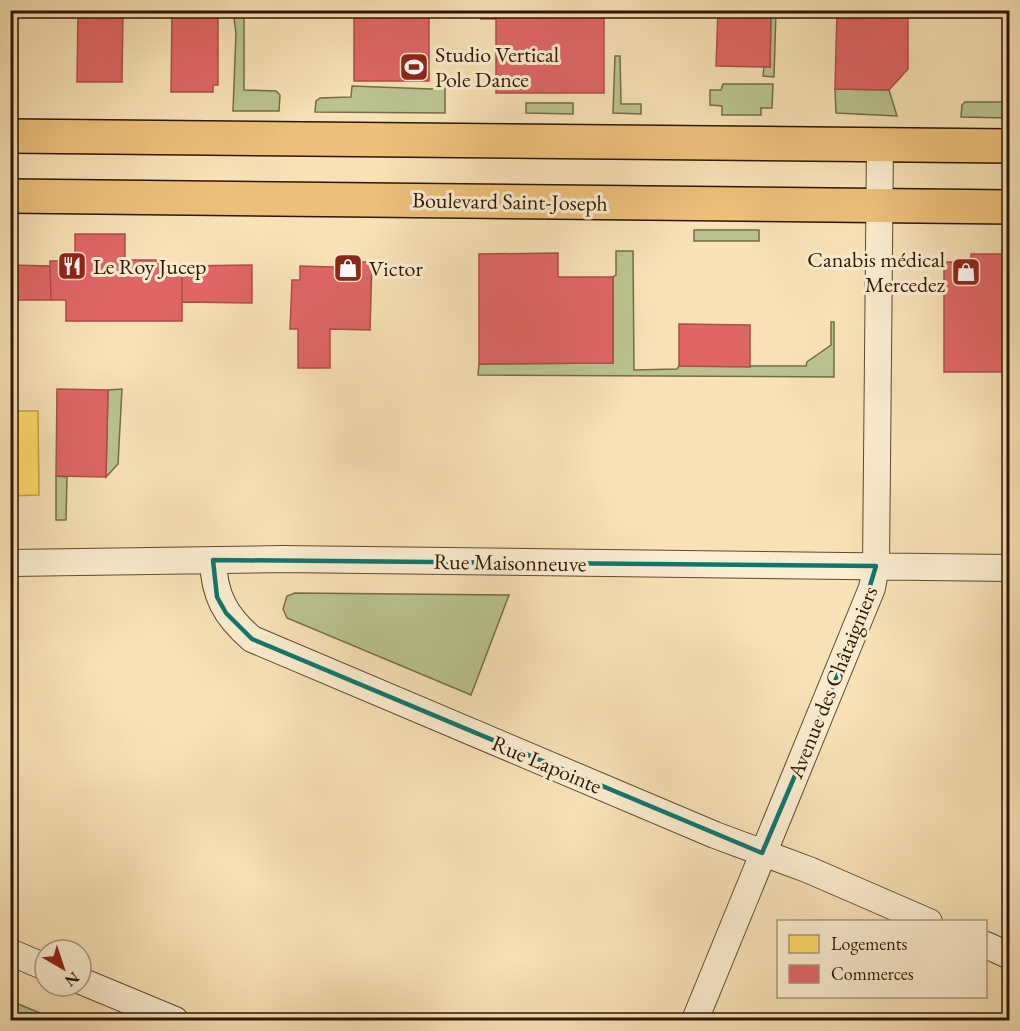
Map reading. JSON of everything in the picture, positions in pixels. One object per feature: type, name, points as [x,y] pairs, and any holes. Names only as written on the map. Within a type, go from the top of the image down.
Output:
[{"type":"main road","points":[[10,136],[1010,146]]},
{"type":"main road","name":"Boulevard Saint-Joseph","points":[[10,196],[1010,207]]},
{"type":"street","name":"Avenue des Châtaigniers","points":[[695,1020],[762,853],[856,632],[872,588],[876,566],[880,145]]},
{"type":"street","name":"Rue Maisonneuve","points":[[10,563],[213,560],[1010,568]]},
{"type":"street","name":"Rue Lapointe","points":[[213,560],[217,597],[226,614],[252,639],[927,920]]},
{"type":"street","points":[[987,945],[1010,956]]},
{"type":"street","points":[[10,952],[33,962]]},
{"type":"street","points":[[93,986],[175,1020]]},
{"type":"highlighted area","points":[[213,560],[876,566],[856,632],[762,853],[252,639],[226,613],[217,597]]},
{"type":"green space","points":[[233,11],[244,11],[244,90],[276,91],[280,95],[279,111],[233,111],[236,33]]},
{"type":"green space","points":[[771,11],[776,11],[774,77],[763,76],[764,67],[770,67]]},
{"type":"green space","points":[[615,56],[620,56],[621,104],[641,104],[641,114],[613,113]]},
{"type":"green space","points":[[723,84],[773,84],[772,108],[761,108],[761,115],[722,115],[722,106],[710,105],[710,90],[721,90]]},
{"type":"green space","points":[[352,86],[431,89],[445,86],[445,113],[315,112],[316,101],[320,98],[351,97]]},
{"type":"green space","points":[[835,89],[889,90],[897,116],[836,113]]},
{"type":"green space","points":[[965,102],[1005,102],[1007,118],[961,117],[962,105]]},
{"type":"green space","points":[[526,103],[573,103],[573,114],[526,113]]},
{"type":"green space","points":[[694,230],[759,230],[759,241],[694,241]]},
{"type":"green space","points":[[616,251],[633,251],[634,370],[677,369],[679,366],[806,366],[807,362],[831,345],[831,322],[834,322],[834,377],[478,375],[479,364],[613,363],[613,277],[616,275]]},
{"type":"green space","points":[[122,389],[118,464],[106,477],[108,390]]},
{"type":"green space","points":[[56,476],[67,477],[66,520],[56,520]]},
{"type":"green space","points":[[295,593],[509,595],[471,695],[287,618],[283,609],[287,596]]},
{"type":"green space","points":[[11,1001],[57,1020],[11,1020]]},
{"type":"building: Logements","points":[[10,411],[38,411],[39,495],[10,496]]},
{"type":"building: Commerces","points":[[78,10],[123,10],[122,82],[77,82]]},
{"type":"building: Commerces","points":[[354,10],[429,10],[429,81],[354,81]]},
{"type":"building: Commerces","points":[[481,10],[604,10],[604,93],[496,93],[496,19],[481,19]]},
{"type":"building: Commerces","points":[[718,10],[771,10],[770,67],[716,66]]},
{"type":"building: Commerces","points":[[837,10],[908,10],[908,69],[889,90],[835,89]]},
{"type":"building: Commerces","points":[[172,12],[218,13],[218,85],[213,85],[213,92],[171,92]]},
{"type":"building: Commerces","points":[[75,234],[125,234],[125,260],[165,260],[165,265],[182,264],[182,321],[66,321],[66,300],[51,300],[50,261],[75,261]]},
{"type":"building: Commerces","points":[[558,253],[558,277],[613,277],[613,363],[479,364],[479,254]]},
{"type":"building: Commerces","points":[[971,254],[1010,254],[1010,372],[944,372],[944,262],[971,262]]},
{"type":"building: Commerces","points":[[335,262],[372,262],[370,330],[330,329],[330,368],[298,368],[298,329],[290,329],[292,280],[300,280],[300,266],[335,267]]},
{"type":"building: Commerces","points":[[10,265],[50,266],[51,300],[10,300]]},
{"type":"building: Commerces","points":[[252,265],[252,303],[182,302],[182,266]]},
{"type":"building: Commerces","points":[[679,324],[750,325],[750,367],[679,366]]},
{"type":"building: Commerces","points":[[57,389],[108,390],[106,477],[56,476]]},
{"type":"place","name":"Studio Vertical Pole Dance","points":[[414,67]]},
{"type":"place","name":"Le Roy Jucep","points":[[72,266]]},
{"type":"place","name":"Victor","points":[[348,268]]},
{"type":"place","name":"Canabis médical Mercedez","points":[[966,272]]}]
